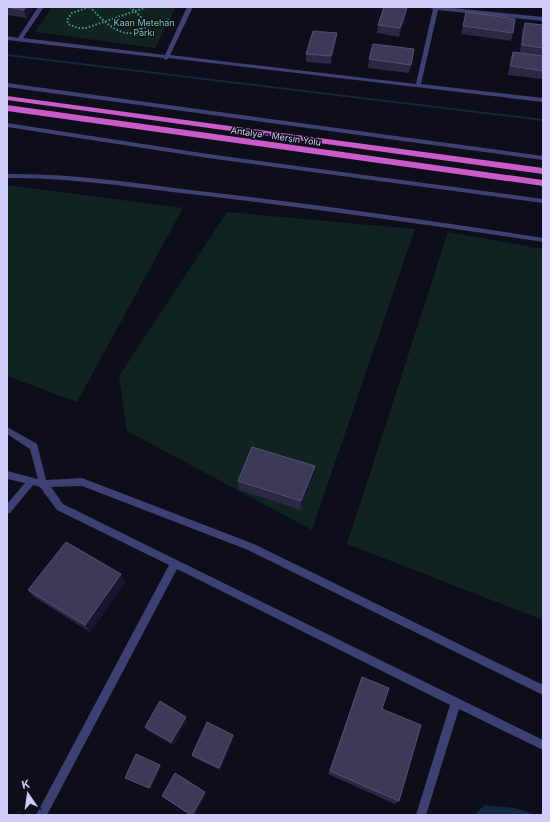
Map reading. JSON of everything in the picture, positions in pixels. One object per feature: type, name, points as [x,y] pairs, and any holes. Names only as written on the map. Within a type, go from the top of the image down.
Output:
[{"type":"highway","name":"Antalya - Mersin Yolu","points":[[7,98],[543,170]]},
{"type":"highway","name":"Antalya - Mersin Yolu","points":[[7,108],[543,183]]},
{"type":"street","points":[[19,40],[41,7]]},
{"type":"street","points":[[166,58],[190,7]]},
{"type":"street","points":[[428,7],[543,19]]},
{"type":"street","points":[[418,86],[436,7]]},
{"type":"street","points":[[7,38],[166,58],[543,100]]},
{"type":"street","points":[[7,85],[543,158]]},
{"type":"street","points":[[7,125],[208,156],[543,201]]},
{"type":"street","points":[[7,176],[39,175],[230,196],[429,222],[543,240]]},
{"type":"street","points":[[7,430],[34,447],[43,484],[60,507],[543,745]]},
{"type":"street","points":[[7,475],[43,484],[82,482],[251,547],[543,690]]},
{"type":"street","points":[[7,510],[31,482]]},
{"type":"street","points":[[41,815],[175,564]]},
{"type":"street","points":[[421,815],[456,702]]},
{"type":"path","points":[[147,7],[105,22],[82,28],[74,27],[68,24],[67,20],[69,15],[90,7],[105,22],[118,32],[131,33],[186,14]]},
{"type":"path","points":[[130,7],[144,23],[139,30]]},
{"type":"green space","name":"Kaan Metehan Parkı","points":[[52,7],[176,7],[155,48],[35,32]]},
{"type":"green space","points":[[7,185],[183,208],[77,402],[7,376]]},
{"type":"green space","points":[[227,212],[415,229],[312,530],[127,431],[119,376]]},
{"type":"green space","points":[[448,232],[543,249],[543,620],[347,544]]},
{"type":"water","points":[[485,805],[515,808],[535,815],[474,815]]},
{"type":"building","points":[[7,7],[26,7],[24,10]]},
{"type":"building","points":[[384,7],[407,8],[400,28],[378,25]]},
{"type":"building","points":[[466,12],[515,19],[513,33],[463,26]]},
{"type":"building","points":[[525,23],[543,25],[543,48],[522,45]]},
{"type":"building","points":[[313,31],[337,33],[331,56],[306,54]]},
{"type":"building","points":[[373,44],[414,49],[411,65],[369,59]]},
{"type":"building","points":[[513,52],[543,56],[543,71],[511,66]]},
{"type":"building","points":[[252,447],[315,466],[301,501],[238,481]]},
{"type":"building","points":[[66,542],[121,574],[85,625],[28,590]]},
{"type":"building","points":[[362,677],[389,688],[382,709],[421,725],[399,801],[330,771]]},
{"type":"building","points":[[160,701],[186,717],[171,742],[145,727]]},
{"type":"building","points":[[207,722],[233,735],[219,768],[192,755]]},
{"type":"building","points":[[136,754],[160,765],[149,788],[125,778]]},
{"type":"building","points":[[175,773],[205,792],[192,815],[162,796]]},
{"type":"waterway","points":[[7,55],[543,120]]}]
